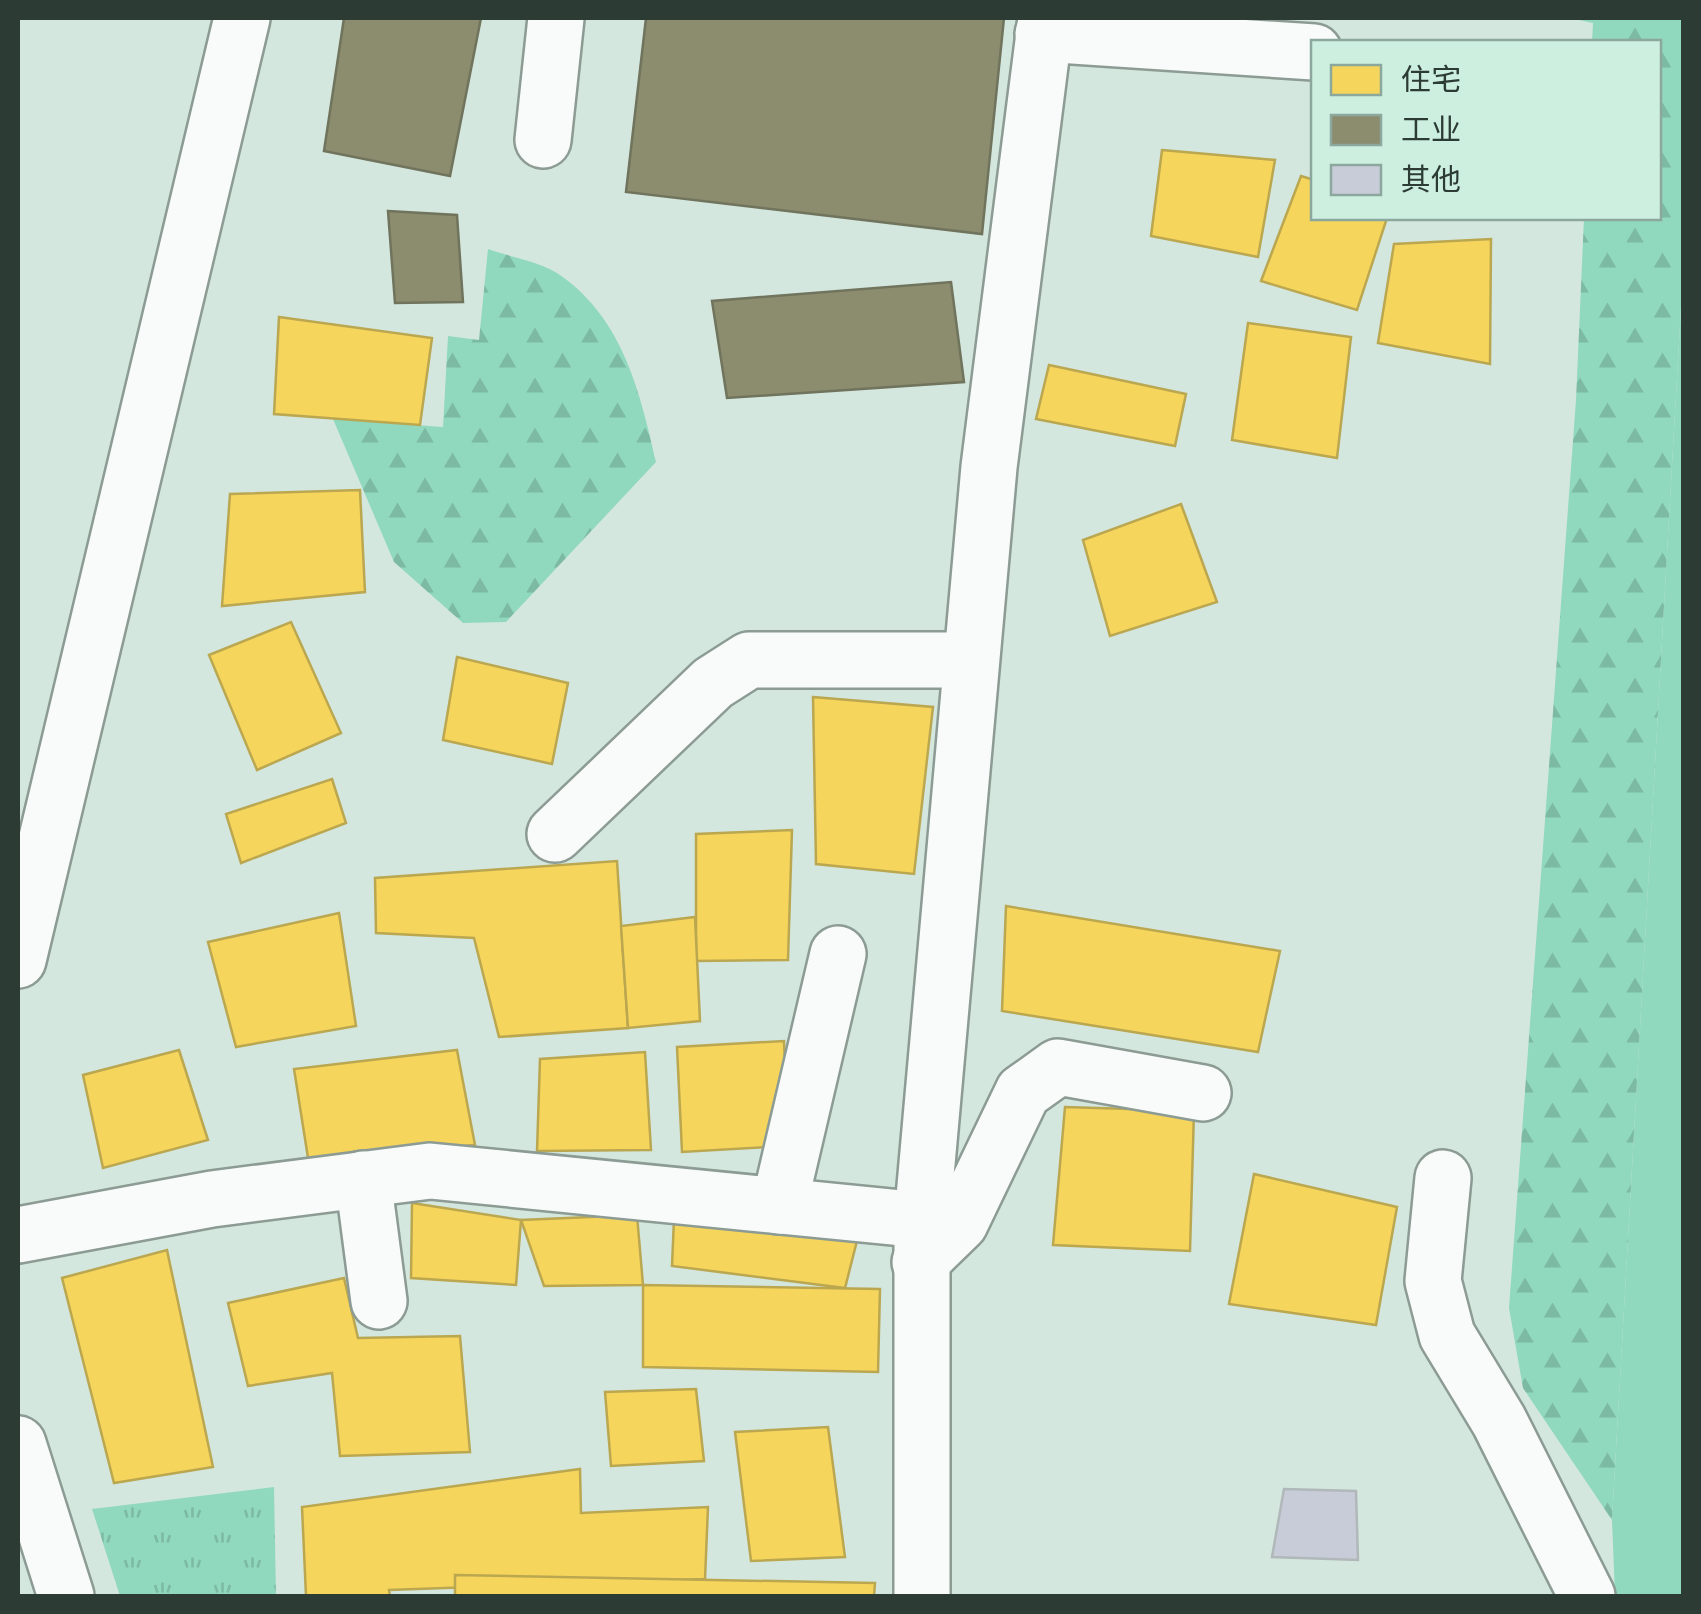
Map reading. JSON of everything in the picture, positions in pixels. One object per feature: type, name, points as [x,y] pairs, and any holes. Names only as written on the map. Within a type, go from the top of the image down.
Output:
[{"type":"street","points":[[18,960],[242,18]]},
{"type":"street","points":[[543,140],[556,18]]},
{"type":"street","points":[[922,1596],[921,1241],[989,467],[1044,26],[1311,52]]},
{"type":"street","points":[[555,834],[713,683],[750,660],[971,660]]},
{"type":"street","points":[[779,1206],[838,954]]},
{"type":"street","points":[[18,1234],[212,1199],[430,1171],[779,1206],[921,1241],[960,1223],[1023,1092],[1058,1067],[1204,1092]]},
{"type":"street","points":[[1443,1178],[1433,1281],[1446,1335],[1499,1421],[1587,1596]]},
{"type":"street","points":[[363,1180],[380,1301]]},
{"type":"street","points":[[18,1444],[66,1596]]},
{"type":"green space","points":[[1570,18],[1684,18],[1683,272],[1612,1520],[1523,1388],[1509,1308],[1576,400],[1584,220],[1661,220],[1661,40],[1592,40],[1593,23]]},
{"type":"green space","points":[[488,249],[553,270],[582,293],[599,313],[626,359],[656,462],[506,622],[463,623],[394,562],[333,419],[443,427],[448,336],[479,340]]},
{"type":"green space","points":[[1683,272],[1683,1596],[1615,1596],[1612,1520]]},
{"type":"green space","points":[[274,1487],[276,1596],[120,1596],[92,1509]]},
{"type":"building: 住宅","points":[[1162,150],[1275,160],[1258,257],[1151,236]]},
{"type":"building: 住宅","points":[[1301,176],[1311,179],[1311,220],[1386,220],[1357,310],[1261,281]]},
{"type":"building: 住宅","points":[[1491,239],[1490,364],[1378,343],[1394,244]]},
{"type":"building: 住宅","points":[[279,317],[432,338],[420,425],[274,414]]},
{"type":"building: 住宅","points":[[1248,323],[1351,337],[1337,458],[1232,440]]},
{"type":"building: 住宅","points":[[1049,365],[1186,394],[1175,446],[1036,419]]},
{"type":"building: 住宅","points":[[360,490],[365,592],[222,606],[230,494]]},
{"type":"building: 住宅","points":[[1181,504],[1217,602],[1110,636],[1083,540]]},
{"type":"building: 住宅","points":[[291,622],[341,733],[257,770],[209,655]]},
{"type":"building: 住宅","points":[[457,657],[568,683],[552,764],[443,740]]},
{"type":"building: 住宅","points":[[813,697],[933,707],[914,874],[816,864]]},
{"type":"building: 住宅","points":[[332,779],[346,823],[241,863],[226,814]]},
{"type":"building: 住宅","points":[[792,830],[788,960],[696,961],[696,834]]},
{"type":"building: 住宅","points":[[617,861],[628,1028],[499,1037],[474,938],[376,933],[375,878]]},
{"type":"building: 住宅","points":[[1006,906],[1280,951],[1258,1052],[1002,1011]]},
{"type":"building: 住宅","points":[[339,913],[356,1026],[236,1047],[208,942]]},
{"type":"building: 住宅","points":[[695,917],[700,1021],[628,1028],[621,926]]},
{"type":"building: 住宅","points":[[784,1041],[788,1146],[682,1152],[677,1047]]},
{"type":"building: 住宅","points":[[179,1050],[208,1140],[103,1168],[83,1075]]},
{"type":"building: 住宅","points":[[457,1050],[475,1145],[308,1158],[294,1069]]},
{"type":"building: 住宅","points":[[645,1052],[651,1150],[537,1151],[540,1059]]},
{"type":"building: 住宅","points":[[1065,1107],[1194,1111],[1190,1251],[1053,1245]]},
{"type":"building: 住宅","points":[[1254,1174],[1397,1207],[1376,1325],[1229,1304]]},
{"type":"building: 住宅","points":[[675,1196],[859,1233],[845,1288],[672,1266]]},
{"type":"building: 住宅","points":[[412,1203],[521,1220],[516,1285],[411,1278]]},
{"type":"building: 住宅","points":[[637,1215],[643,1285],[544,1286],[521,1220]]},
{"type":"building: 住宅","points":[[167,1250],[213,1467],[114,1483],[62,1278]]},
{"type":"building: 住宅","points":[[344,1278],[358,1338],[460,1336],[470,1452],[340,1456],[332,1373],[248,1386],[228,1303]]},
{"type":"building: 住宅","points":[[643,1285],[880,1289],[878,1372],[643,1367]]},
{"type":"building: 住宅","points":[[696,1389],[704,1461],[611,1466],[605,1392]]},
{"type":"building: 住宅","points":[[828,1427],[845,1557],[751,1561],[735,1432]]},
{"type":"building: 住宅","points":[[580,1469],[581,1513],[708,1507],[705,1579],[389,1590],[390,1596],[306,1596],[302,1507]]},
{"type":"building: 住宅","points":[[455,1575],[875,1583],[874,1596],[455,1596]]},
{"type":"building: 工业","points":[[344,18],[481,18],[450,176],[324,151]]},
{"type":"building: 工业","points":[[646,18],[1004,18],[982,234],[626,192]]},
{"type":"building: 工业","points":[[388,211],[457,215],[463,302],[395,303]]},
{"type":"building: 工业","points":[[951,282],[964,382],[727,398],[712,301]]},
{"type":"building: 其他","points":[[1284,1489],[1356,1491],[1358,1560],[1272,1557]]}]
